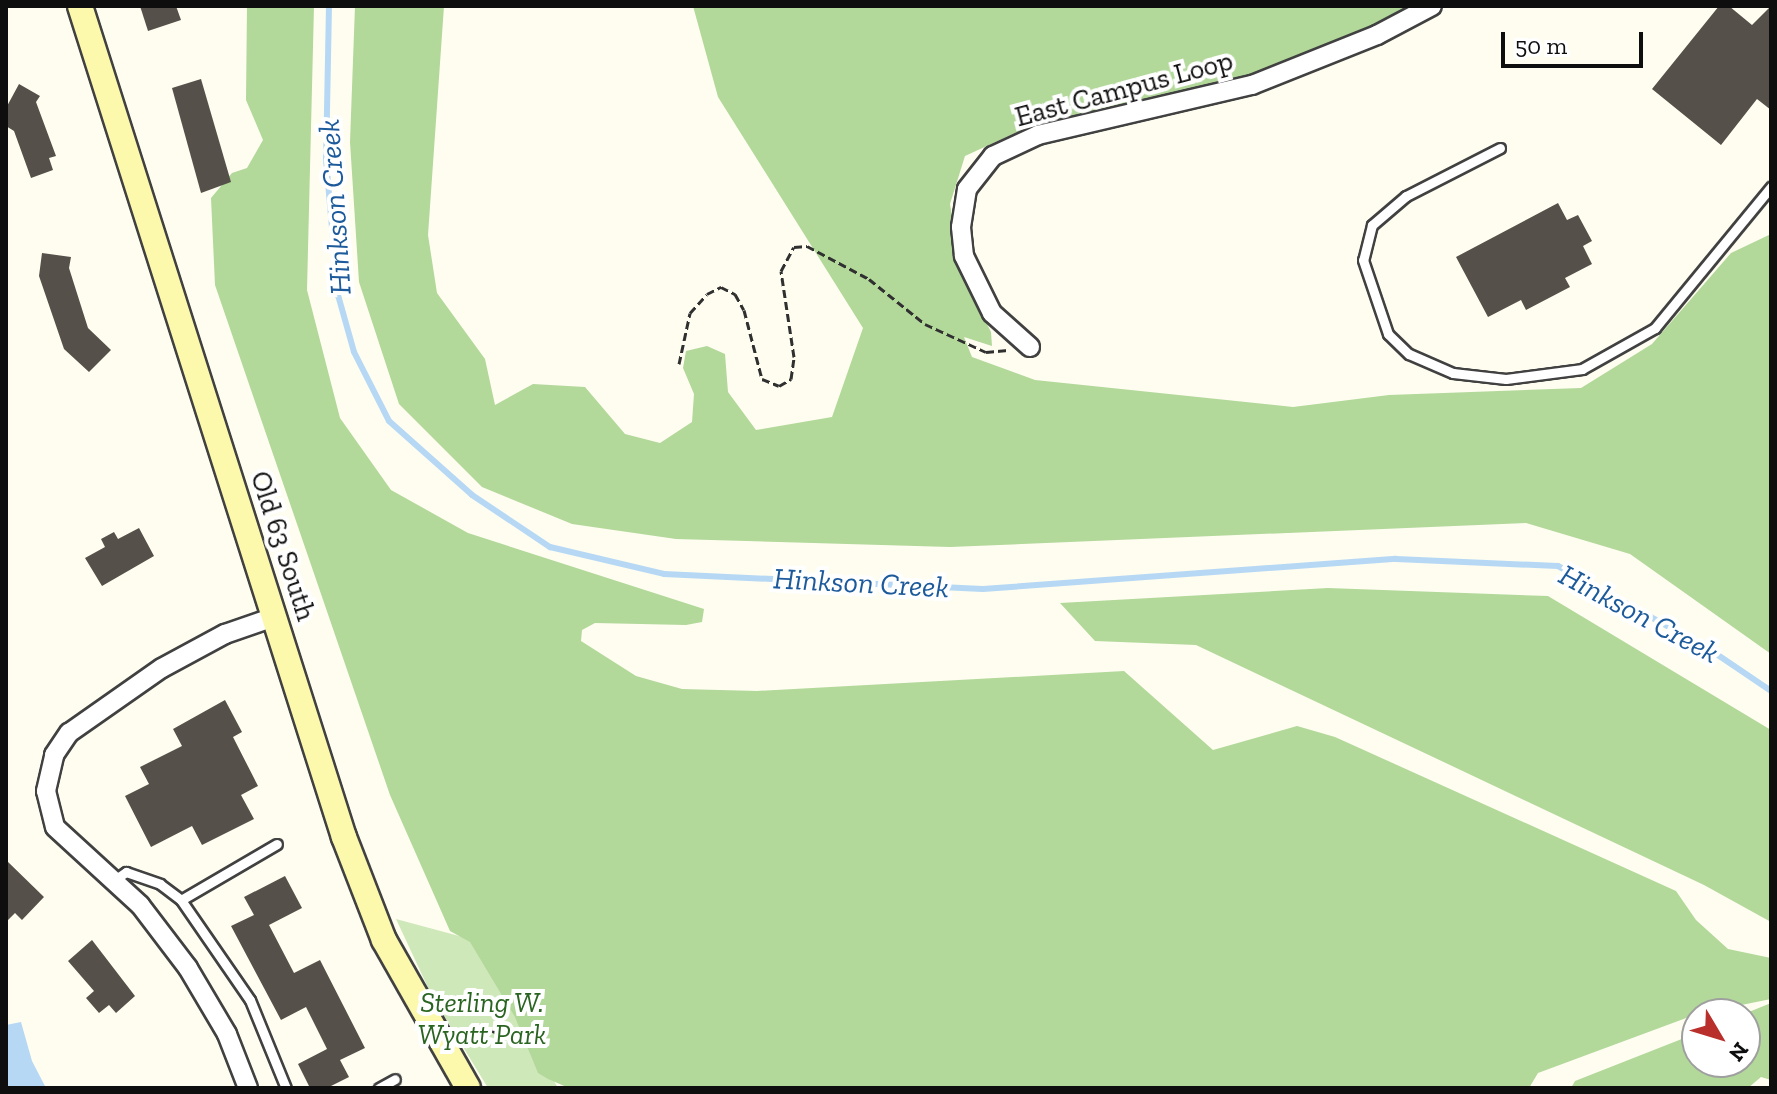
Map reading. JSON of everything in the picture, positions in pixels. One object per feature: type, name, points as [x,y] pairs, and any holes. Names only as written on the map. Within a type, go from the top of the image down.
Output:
[{"type":"main road","name":"Old 63 South","points":[[80,6],[344,837],[384,940],[468,1088]]},
{"type":"street","name":"East Campus Loop","points":[[1026,344],[992,313],[964,256],[961,227],[967,189],[993,156],[1038,135],[1252,85],[1377,35],[1432,6]]},
{"type":"street","points":[[248,1088],[227,1034],[188,968],[140,905],[55,827],[46,791],[54,755],[69,733],[162,668],[225,634],[274,617]]},
{"type":"lane","points":[[1500,148],[1406,196],[1372,225],[1363,260],[1388,334],[1409,354],[1453,373],[1506,379],[1582,369],[1655,328],[1771,187]]},
{"type":"lane","points":[[181,900],[277,844]]},
{"type":"lane","points":[[113,881],[126,872],[160,884],[181,900],[250,1000],[286,1088]]},
{"type":"lane","points":[[379,1088],[395,1079]]},
{"type":"path","points":[[679,364],[690,313],[707,294],[721,287],[735,294],[744,310],[762,379],[779,386],[791,379],[794,357],[781,271],[794,247],[807,246],[869,279],[925,324],[974,347],[1003,353],[1026,344]]},
{"type":"path","points":[[481,1026],[509,1038]]},
{"type":"green space","points":[[247,6],[314,6],[307,290],[340,418],[391,490],[468,533],[704,609],[702,622],[686,625],[595,623],[582,630],[581,641],[636,676],[682,689],[757,691],[1124,671],[1213,750],[1297,726],[1335,737],[1676,891],[1696,920],[1728,949],[1771,958],[1771,999],[1681,998],[1681,1020],[1538,1073],[1529,1088],[569,1088],[548,1079],[538,1073],[515,1017],[470,942],[450,931],[390,795],[215,285],[211,198],[232,173],[247,168],[263,140],[246,100]]},
{"type":"green space","points":[[355,6],[444,6],[428,235],[437,293],[485,359],[495,405],[533,384],[585,387],[625,434],[660,443],[692,422],[694,394],[683,368],[686,351],[707,346],[725,354],[728,392],[756,430],[832,417],[863,328],[718,97],[693,6],[1415,6],[1251,79],[1028,127],[965,156],[950,204],[961,273],[991,332],[992,346],[964,337],[972,357],[1035,380],[1293,407],[1389,395],[1581,388],[1652,344],[1731,253],[1771,234],[1771,654],[1630,554],[1526,523],[950,547],[676,539],[572,524],[482,487],[399,404],[359,282],[350,142]]},
{"type":"green space","points":[[1328,588],[1548,596],[1771,730],[1771,922],[1704,885],[1196,645],[1095,641],[1060,603]]},
{"type":"green space","name":"Sterling W. Wyatt Park","points":[[396,919],[474,940],[558,1088],[488,1088],[432,996]]},
{"type":"green space","points":[[1771,1003],[1771,1080],[1761,1077],[1761,1007]]},
{"type":"green space","points":[[1681,1039],[1681,1078],[1760,1078],[1748,1088],[1571,1088],[1575,1081]]},
{"type":"water","points":[[21,1022],[32,1061],[46,1088],[6,1088],[6,1025]]},
{"type":"building","points":[[140,6],[176,6],[181,20],[148,31]]},
{"type":"building","points":[[1719,6],[1729,6],[1752,25],[1771,6],[1771,110],[1757,99],[1721,145],[1652,89]]},
{"type":"building","points":[[201,79],[231,182],[201,193],[172,88]]},
{"type":"building","points":[[19,84],[40,96],[36,102],[56,156],[49,158],[53,170],[31,178],[14,131],[6,126],[6,108]]},
{"type":"building","points":[[1558,203],[1567,220],[1578,215],[1592,241],[1583,246],[1592,264],[1565,278],[1570,287],[1526,310],[1521,300],[1488,317],[1456,257]]},
{"type":"building","points":[[42,253],[71,257],[69,268],[88,328],[111,350],[89,372],[64,349],[39,276]]},
{"type":"building","points":[[139,528],[154,556],[102,586],[85,558],[105,547],[101,539],[114,532],[118,539]]},
{"type":"building","points":[[225,700],[242,732],[233,737],[258,786],[241,795],[254,819],[202,845],[192,826],[151,847],[125,796],[149,784],[140,767],[182,746],[173,729]]},
{"type":"building","points":[[6,860],[44,897],[22,920],[15,913],[6,922]]},
{"type":"building","points":[[285,876],[302,908],[269,925],[294,973],[320,960],[365,1048],[340,1060],[349,1077],[327,1088],[310,1088],[298,1064],[327,1049],[306,1007],[281,1020],[231,926],[254,915],[244,897]]},
{"type":"building","points":[[92,940],[135,996],[116,1013],[109,1005],[99,1013],[86,998],[94,991],[68,961]]},
{"type":"waterway","name":"Hinkson Creek","points":[[329,6],[326,159],[338,295],[354,352],[389,421],[472,495],[550,547],[664,574],[983,589],[1396,559],[1558,566],[1709,649],[1771,691]]}]
